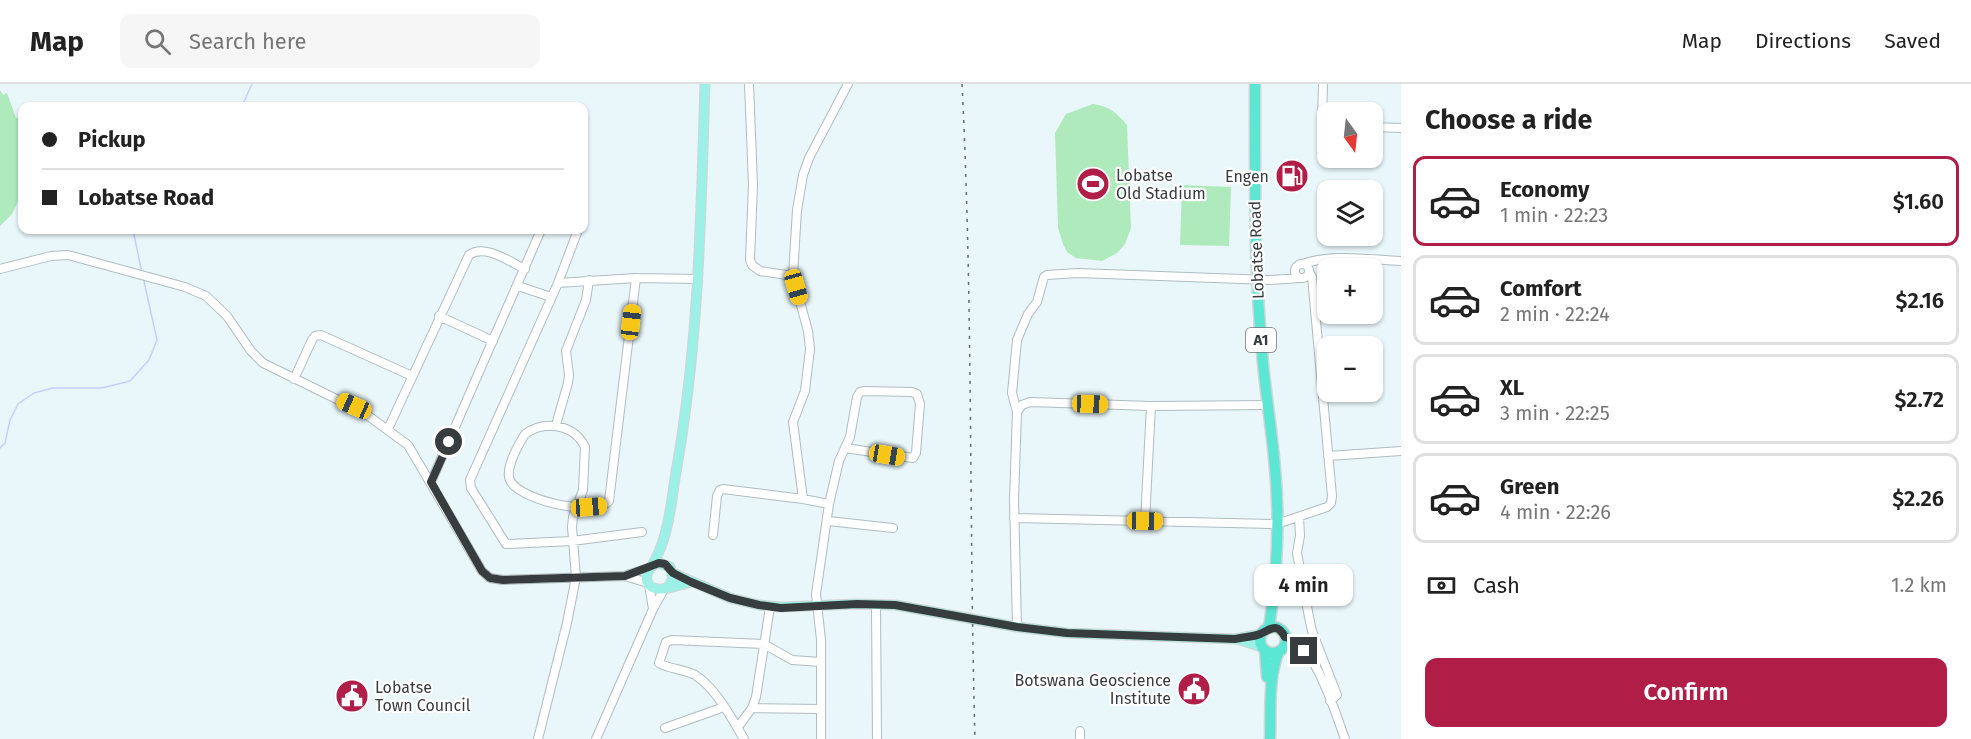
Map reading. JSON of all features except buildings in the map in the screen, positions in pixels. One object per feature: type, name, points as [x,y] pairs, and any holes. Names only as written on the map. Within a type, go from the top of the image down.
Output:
[{"type":"highway","name":"Lobatse Road","points":[[1255,84],[1256,280],[1275,471],[1277,524],[1274,595],[1260,643],[1264,649],[1267,674],[1263,739]]},
{"type":"highway","name":"Lobatse Road","points":[[1270,739],[1272,675],[1274,662],[1282,642],[1274,595]]},
{"type":"highway","points":[[1264,649],[1275,653],[1282,642],[1278,628],[1265,631]]},
{"type":"main road","points":[[666,588],[673,578],[666,535],[687,397],[697,279],[705,84]]},
{"type":"main road","points":[[666,535],[646,578],[649,584],[654,588],[666,588],[691,582]]},
{"type":"main road","points":[[651,566],[659,563],[691,582],[730,598],[770,607],[876,604],[922,609],[1017,627],[1067,633],[1235,639],[1265,631]]},
{"type":"main road","points":[[1235,639],[1264,649]]},
{"type":"street","points":[[749,84],[753,184],[750,260],[752,265],[760,271],[793,276]]},
{"type":"street","points":[[803,499],[793,422],[805,391],[810,349],[808,331],[793,276],[797,210],[803,175],[809,158],[848,84]]},
{"type":"street","points":[[1322,102],[1323,84]]},
{"type":"street","points":[[1383,127],[1401,128]]},
{"type":"street","points":[[431,482],[540,234]]},
{"type":"street","points":[[576,234],[558,283],[469,483],[504,543],[511,545],[572,541],[642,532]]},
{"type":"street","points":[[388,429],[439,316],[472,252],[480,250],[488,252],[525,269]]},
{"type":"street","points":[[0,269],[63,254],[73,255],[196,291],[213,301],[227,316],[255,356],[267,366],[354,406],[408,445],[482,571],[490,578],[503,580],[625,576],[651,566]]},
{"type":"street","points":[[1284,280],[1298,265],[1317,261]]},
{"type":"street","points":[[1383,261],[1401,261]]},
{"type":"street","points":[[1017,627],[1014,518],[1017,412],[1012,393],[1018,335],[1028,314],[1037,302],[1043,280],[1047,275],[1078,273],[1284,280],[1305,275],[1317,263]]},
{"type":"street","points":[[1303,264],[1307,266],[1305,275]]},
{"type":"street","points":[[1014,518],[1277,524],[1323,510],[1331,503],[1312,277],[1296,275],[1295,270]]},
{"type":"street","points":[[538,739],[576,578],[572,541],[573,517],[576,508],[583,490],[585,447],[573,434],[556,425],[541,427],[525,434],[510,467],[509,477],[513,485],[558,505],[576,508],[603,506],[607,503],[610,497],[636,278]]},
{"type":"street","points":[[558,283],[636,278],[697,279]]},
{"type":"street","points":[[556,425],[568,383],[566,351],[586,300],[589,280]]},
{"type":"street","points":[[518,286],[551,297]]},
{"type":"street","points":[[439,316],[493,341]]},
{"type":"street","points":[[294,379],[312,340],[315,336],[321,335],[412,376]]},
{"type":"street","points":[[821,739],[821,662],[816,594],[829,504],[839,461],[844,448],[850,437],[857,397],[860,393],[865,391],[917,394],[920,405],[914,457],[908,459],[844,448]]},
{"type":"street","points":[[1017,412],[1022,405],[1030,402],[1151,406],[1268,405]]},
{"type":"street","points":[[1145,521],[1151,406]]},
{"type":"street","points":[[1328,456],[1401,451]]},
{"type":"street","points":[[712,535],[717,496],[720,490],[728,489],[829,504]]},
{"type":"street","points":[[1299,517],[1300,536],[1297,553],[1309,617],[1338,696],[1330,701]]},
{"type":"street","points":[[828,520],[893,528]]},
{"type":"street","points":[[625,576],[649,584],[653,609]]},
{"type":"street","points":[[596,739],[653,609],[666,588]]},
{"type":"street","points":[[876,604],[877,739]]},
{"type":"street","points":[[738,727],[752,708],[756,697],[770,607]]},
{"type":"street","points":[[744,739],[738,727],[709,688],[693,675],[660,664],[658,661],[665,644],[672,640],[764,644],[792,660],[821,662]]},
{"type":"street","points":[[1282,642],[1304,651],[1320,676],[1345,739]]},
{"type":"street","points":[[665,728],[724,707]]},
{"type":"street","points":[[752,708],[821,709]]},
{"type":"green space","points":[[0,90],[3,95],[7,93],[16,118],[18,117],[18,201],[12,214],[0,226]]},
{"type":"green space","points":[[1093,104],[1104,106],[1127,125],[1131,228],[1125,244],[1117,253],[1102,261],[1076,258],[1067,252],[1058,228],[1055,133],[1066,114]]},
{"type":"green space","points":[[1182,185],[1231,187],[1229,246],[1180,245]]},
{"type":"waterway","points":[[244,102],[252,84]]},
{"type":"waterway","points":[[134,234],[142,273]]},
{"type":"waterway","points":[[0,448],[5,443],[10,420],[18,404],[34,393],[53,388],[102,388],[130,381],[149,360],[157,340],[143,277]]},
{"type":"railway","points":[[962,84],[968,248],[975,739]]},
{"type":"place","name":"Engen","points":[[1292,176]]},
{"type":"place","name":"Lobatse Old Stadium","points":[[1093,184]]},
{"type":"place","name":"Botswana Geoscience Institute","points":[[1194,689]]},
{"type":"place","name":"Lobatse Town Council","points":[[352,696]]},
{"type":"route","points":[[449,442],[431,482],[482,571],[490,578],[503,580],[625,576],[659,563],[665,564],[673,573],[691,582],[730,598],[759,605],[781,608],[857,604],[895,605],[1017,627],[1067,633],[1235,639],[1262,634],[1269,628],[1278,628],[1285,637],[1295,640],[1304,651]]}]
